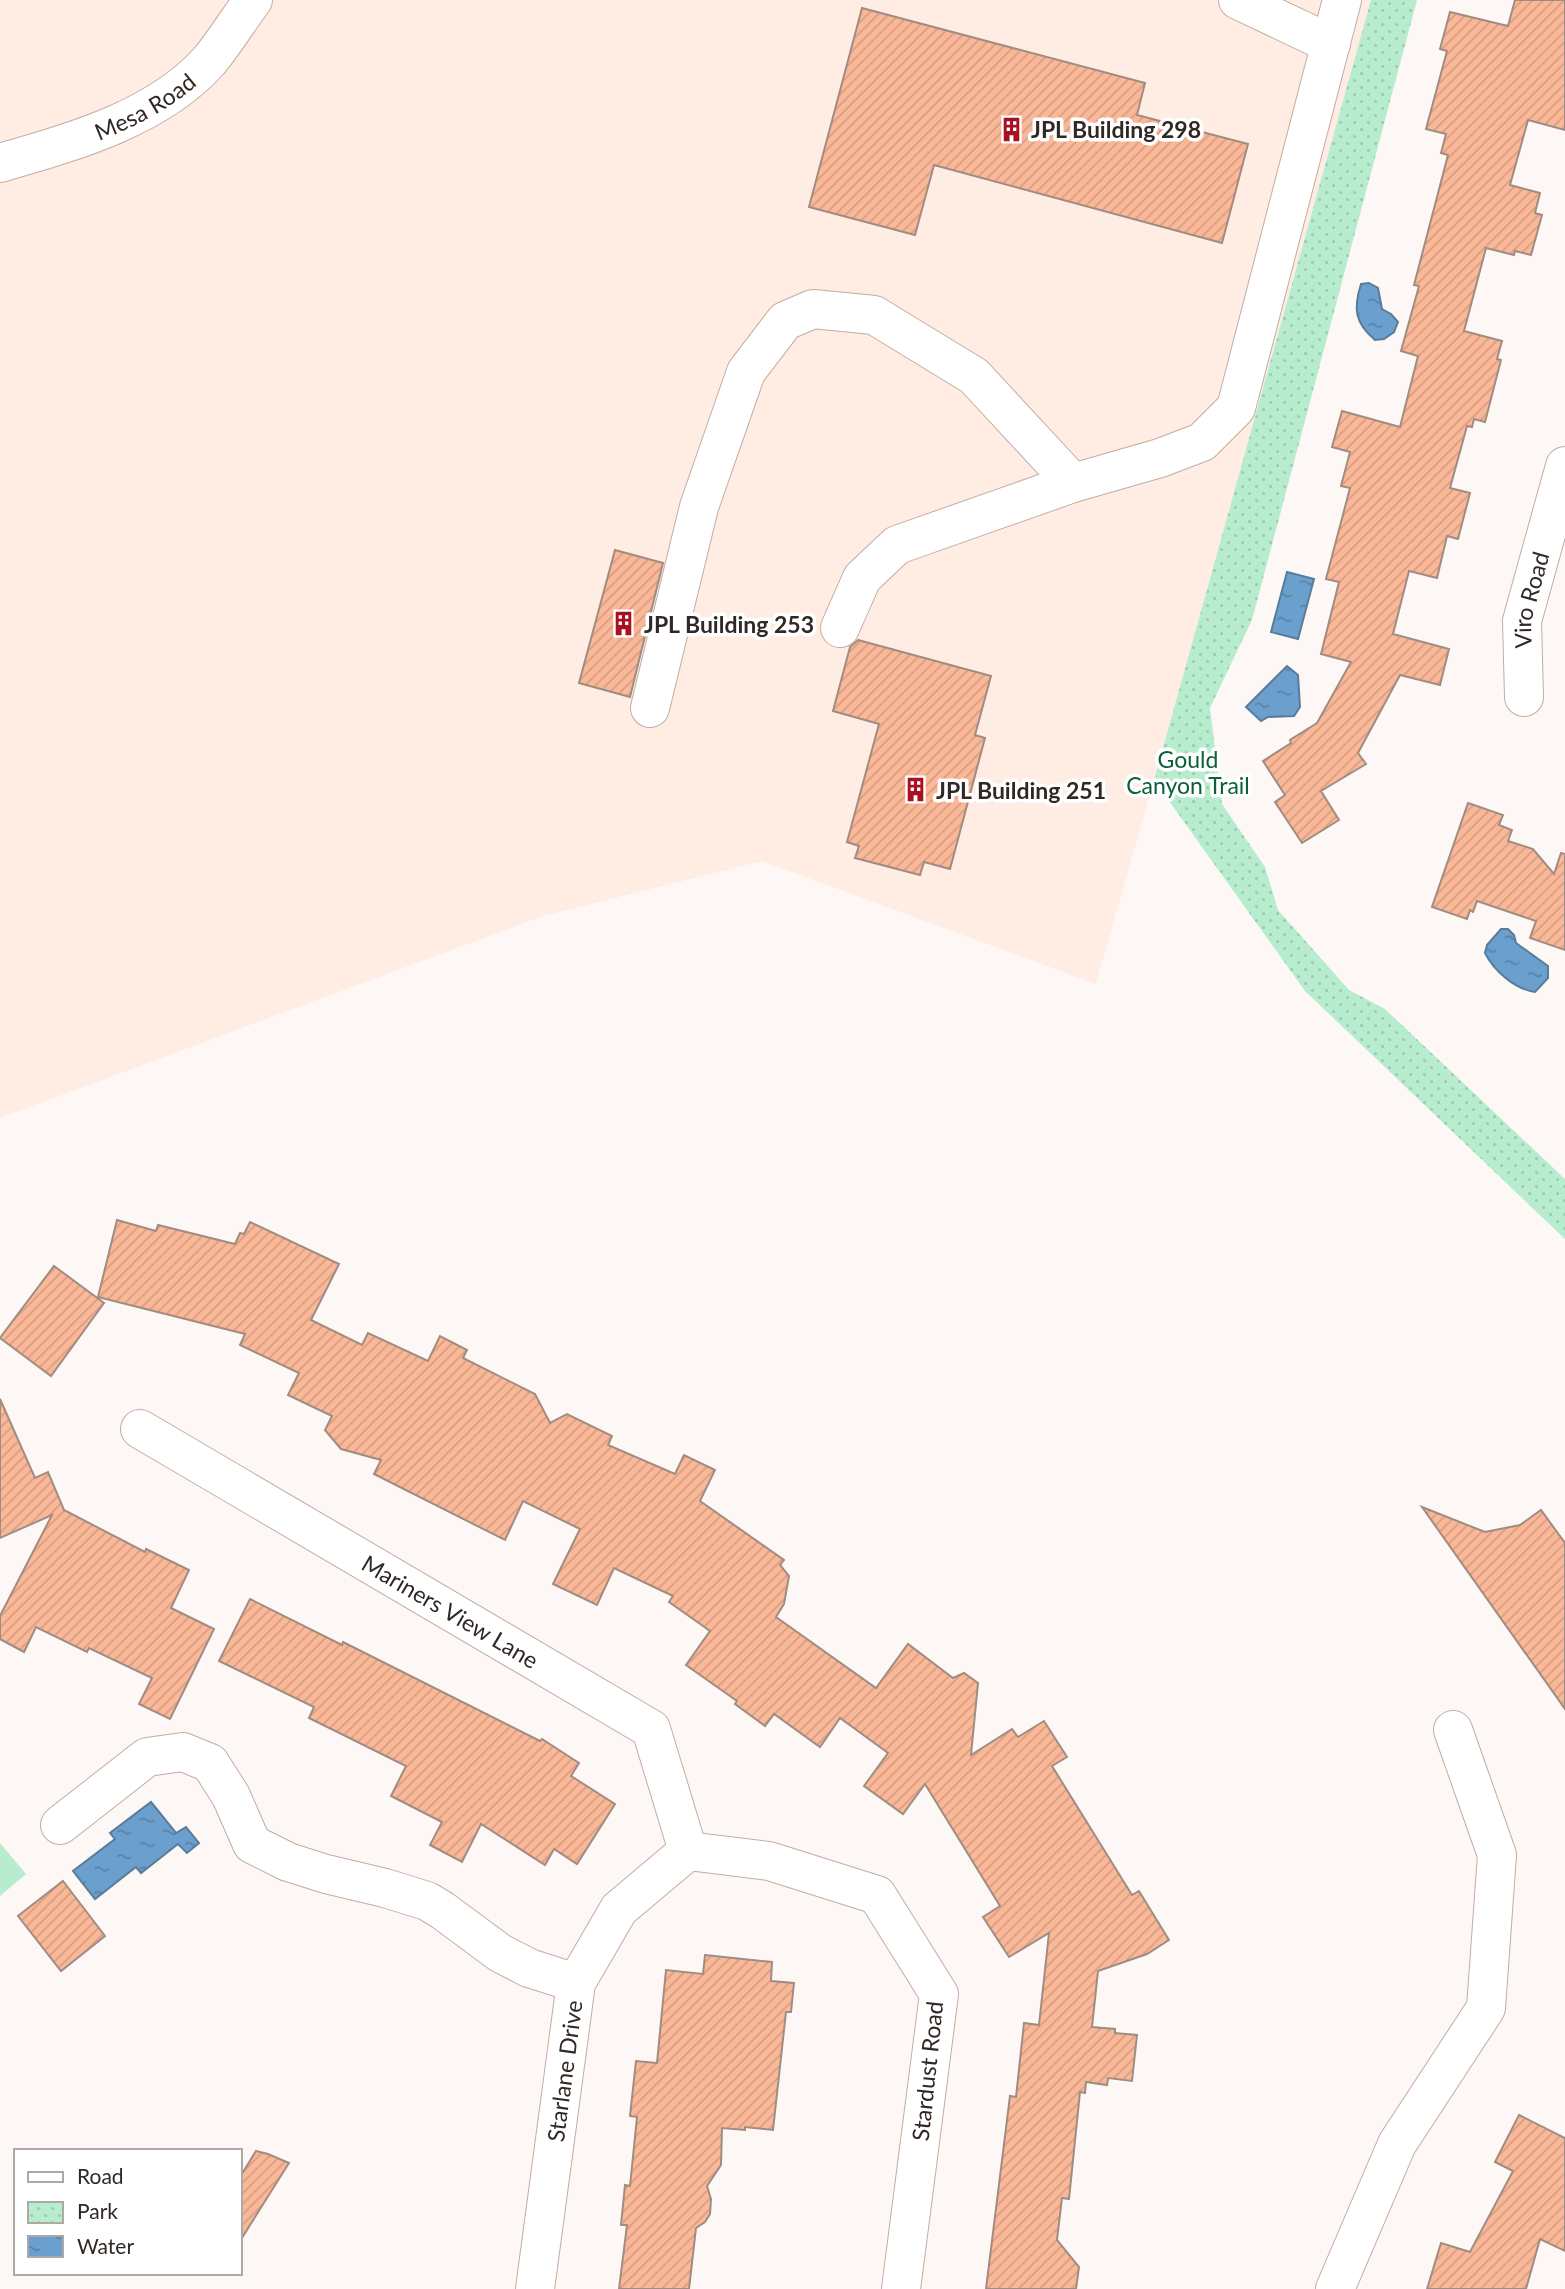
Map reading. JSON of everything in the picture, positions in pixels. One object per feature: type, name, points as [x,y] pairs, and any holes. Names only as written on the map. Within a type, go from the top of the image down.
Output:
[{"type":"street","name":"Mesa Road","points":[[0,163],[84,139],[164,99],[208,61],[253,0]]},
{"type":"street","points":[[1238,0],[1331,44]]},
{"type":"street","points":[[840,628],[862,578],[897,545],[1073,483],[1160,458],[1202,442],[1236,408],[1342,0]]},
{"type":"street","points":[[650,708],[699,507],[746,372],[785,321],[813,309],[874,315],[974,376],[1073,483]]},
{"type":"street","name":"Viro Road","points":[[1524,697],[1522,621],[1565,466]]},
{"type":"street","name":"Mariners View Lane","points":[[140,1429],[651,1729],[688,1851]]},
{"type":"street","points":[[1335,2289],[1397,2144],[1486,2008],[1497,1855],[1452,1730]]},
{"type":"street","points":[[60,1825],[147,1758],[183,1752],[210,1763],[231,1796],[252,1844],[300,1866],[427,1902],[500,1953],[529,1968],[576,1983]]},
{"type":"street","name":"Starlane Drive","points":[[535,2289],[576,1983],[619,1909],[688,1851]]},
{"type":"street","name":"Stardust Road","points":[[688,1851],[769,1861],[877,1895],[939,1994],[901,2289]]},
{"type":"shaded area","points":[[0,0],[1371,0],[1096,984],[762,861],[543,916],[0,1118]]},
{"type":"green space","name":"Gould Canyon Trail","points":[[1371,0],[1417,0],[1252,620],[1210,708],[1222,804],[1265,867],[1278,910],[1349,990],[1385,1009],[1565,1179],[1565,1239],[1305,991],[1154,780]]},
{"type":"green space","points":[[0,1843],[26,1874],[0,1896]]},
{"type":"water","points":[[1369,283],[1378,288],[1382,309],[1398,322],[1394,332],[1384,339],[1375,340],[1368,334],[1358,315],[1357,301],[1361,284]]},
{"type":"water","points":[[1287,572],[1314,579],[1298,639],[1271,632]]},
{"type":"water","points":[[1287,666],[1298,675],[1300,707],[1294,716],[1268,717],[1261,721],[1246,707]]},
{"type":"water","points":[[1501,929],[1508,929],[1514,935],[1516,943],[1548,966],[1548,978],[1535,992],[1506,978],[1485,953],[1487,945]]},
{"type":"water","points":[[151,1802],[176,1833],[186,1827],[199,1843],[187,1853],[178,1844],[141,1873],[136,1867],[95,1899],[73,1871],[115,1839],[110,1833]]},
{"type":"building","points":[[1515,0],[1565,0],[1565,130],[1528,120],[1510,185],[1540,193],[1535,213],[1542,215],[1531,255],[1515,251],[1514,255],[1486,248],[1464,331],[1502,341],[1497,359],[1501,360],[1485,422],[1474,419],[1472,427],[1467,426],[1450,488],[1470,493],[1458,539],[1447,536],[1437,578],[1409,571],[1393,634],[1449,649],[1440,685],[1400,675],[1358,753],[1366,764],[1321,791],[1339,820],[1302,843],[1275,802],[1285,795],[1263,761],[1317,723],[1351,662],[1321,654],[1339,582],[1326,579],[1350,488],[1341,486],[1350,452],[1332,447],[1342,411],[1400,427],[1418,356],[1401,351],[1419,286],[1414,285],[1448,155],[1441,153],[1446,134],[1426,129],[1447,51],[1440,49],[1450,12],[1508,26]]},
{"type":"building","name":"JPL Building 298","points":[[862,8],[1145,83],[1137,115],[1248,144],[1222,243],[934,165],[915,235],[809,207]]},
{"type":"building","name":"JPL Building 253","points":[[615,550],[663,563],[630,697],[579,683]]},
{"type":"building","name":"JPL Building 251","points":[[858,640],[991,676],[975,735],[985,738],[950,869],[924,862],[920,875],[855,858],[859,846],[847,842],[879,724],[833,711],[850,647]]},
{"type":"building","points":[[1468,803],[1503,815],[1499,825],[1512,830],[1508,841],[1533,849],[1554,874],[1561,853],[1565,854],[1565,950],[1530,938],[1536,921],[1477,901],[1467,919],[1432,907]]},
{"type":"building","points":[[117,1220],[156,1231],[158,1225],[235,1244],[250,1222],[339,1264],[311,1320],[362,1345],[368,1333],[428,1361],[440,1336],[467,1350],[463,1358],[535,1394],[550,1423],[567,1414],[612,1436],[608,1445],[675,1474],[684,1455],[715,1470],[700,1501],[784,1560],[780,1565],[789,1576],[784,1604],[776,1617],[876,1688],[908,1644],[953,1678],[964,1673],[978,1683],[971,1755],[1012,1729],[1018,1737],[1044,1721],[1067,1757],[1052,1766],[1132,1895],[1139,1891],[1169,1940],[1147,1954],[1098,1971],[1092,2027],[1137,2035],[1132,2081],[1108,2078],[1107,2085],[1086,2082],[1085,2093],[1080,2092],[1069,2199],[1062,2198],[1057,2240],[1079,2267],[1076,2289],[986,2289],[1010,2096],[1016,2097],[1024,2023],[1039,2025],[1049,1933],[1009,1957],[983,1917],[1000,1906],[925,1784],[903,1814],[864,1786],[888,1753],[840,1718],[820,1747],[774,1714],[765,1726],[735,1704],[737,1701],[686,1665],[710,1631],[669,1602],[673,1596],[614,1568],[597,1605],[553,1584],[580,1529],[523,1501],[505,1540],[374,1474],[381,1460],[341,1449],[325,1430],[332,1416],[288,1395],[299,1373],[240,1345],[245,1334],[98,1297]]},
{"type":"building","points":[[54,1266],[104,1303],[51,1376],[0,1338]]},
{"type":"building","points":[[0,1399],[35,1478],[48,1472],[64,1510],[145,1552],[146,1549],[189,1570],[171,1608],[214,1629],[170,1719],[139,1704],[152,1678],[89,1648],[87,1652],[36,1627],[24,1652],[0,1639],[0,1616],[52,1515],[0,1538]]},
{"type":"building","points":[[1422,1507],[1485,1532],[1520,1525],[1541,1510],[1565,1543],[1565,1709]]},
{"type":"building","points":[[250,1599],[342,1645],[343,1642],[540,1741],[542,1739],[579,1763],[571,1776],[615,1804],[577,1864],[554,1849],[545,1865],[481,1824],[462,1862],[430,1845],[442,1822],[391,1796],[406,1766],[309,1718],[314,1707],[219,1661]]},
{"type":"building","points":[[63,1881],[105,1936],[61,1971],[18,1916]]},
{"type":"building","points":[[705,1955],[772,1962],[771,1981],[794,1983],[791,2012],[786,2012],[773,2130],[722,2128],[721,2165],[707,2186],[711,2199],[710,2214],[705,2222],[696,2228],[689,2289],[619,2289],[627,2225],[621,2225],[625,2185],[630,2186],[637,2117],[630,2116],[636,2061],[657,2063],[666,1970],[703,1974]]},
{"type":"building","points":[[1519,2115],[1565,2138],[1565,2251],[1540,2239],[1526,2289],[1427,2289],[1441,2243],[1470,2252],[1513,2171],[1495,2162]]},
{"type":"building","points":[[256,2151],[289,2163],[242,2238],[242,2174]]},
{"type":"place","name":"JPL Building 298","points":[[1011,129]]},
{"type":"place","name":"JPL Building 253","points":[[624,624]]},
{"type":"place","name":"JPL Building 251","points":[[916,790]]}]
